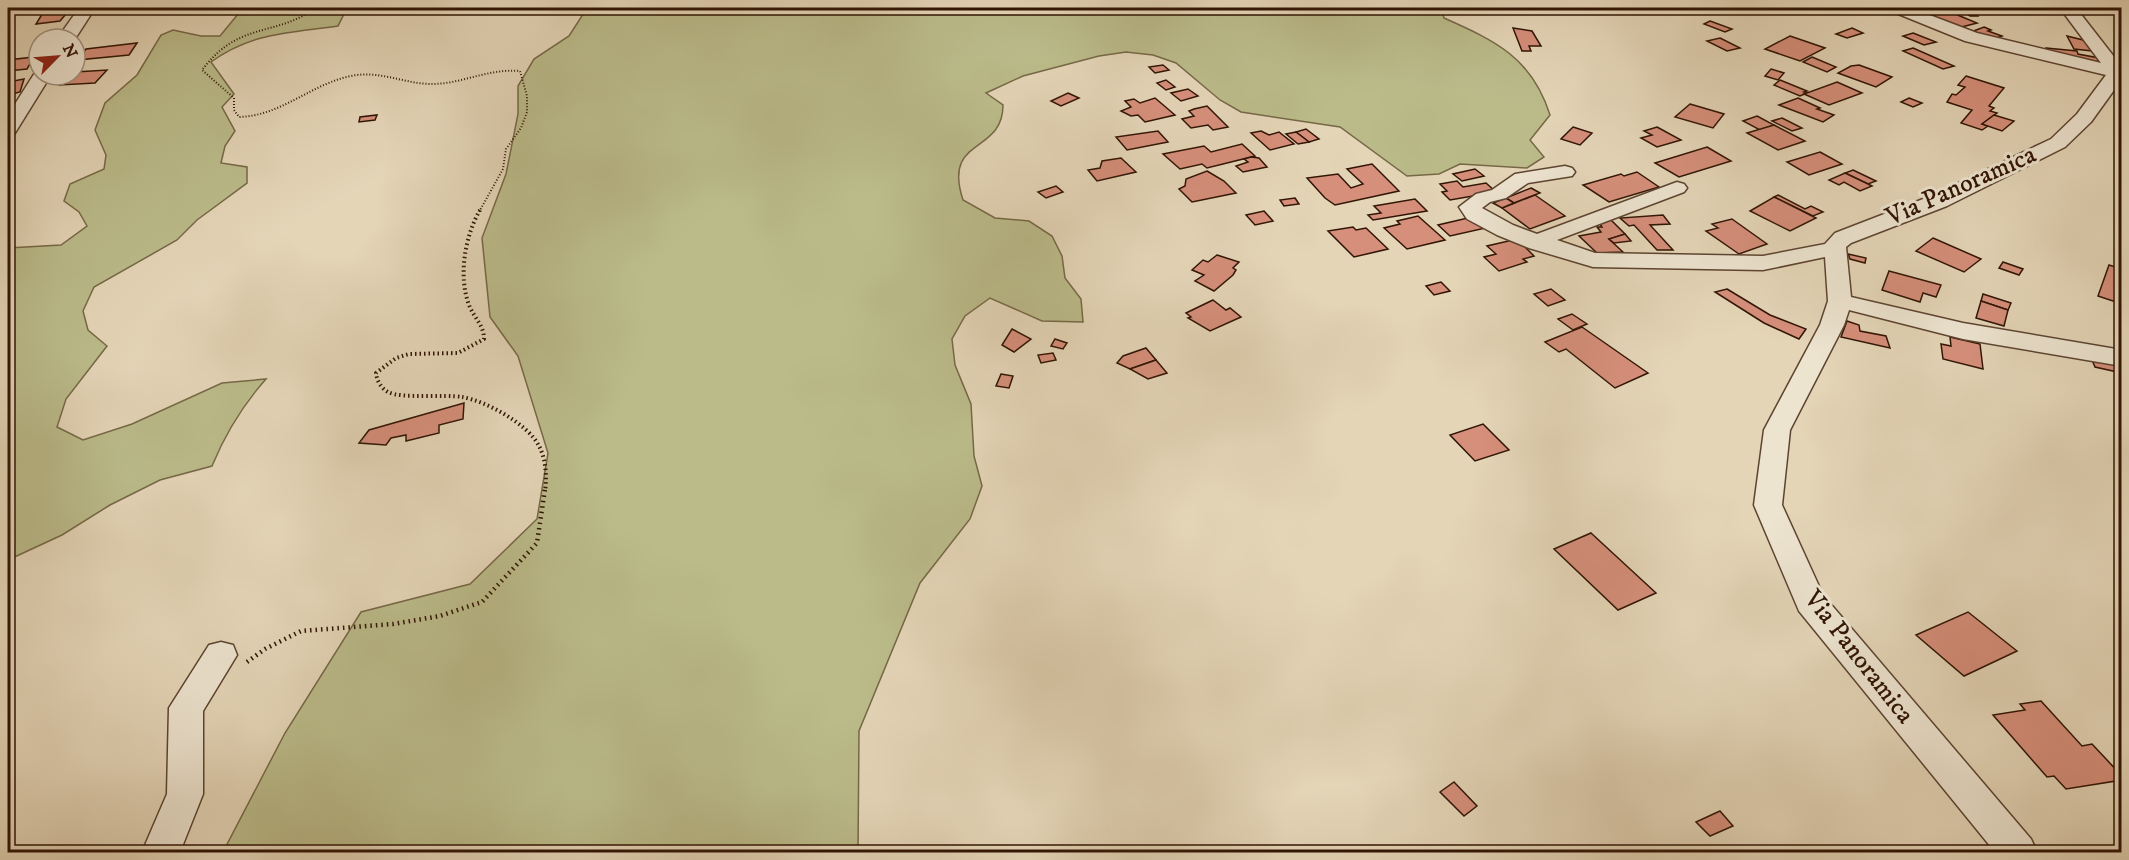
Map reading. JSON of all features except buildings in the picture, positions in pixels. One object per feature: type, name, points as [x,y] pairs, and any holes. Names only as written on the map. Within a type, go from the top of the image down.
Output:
[{"type":"street","points":[[74,27],[87,8]]},
{"type":"street","points":[[1897,8],[1971,37],[2119,74]]},
{"type":"street","points":[[2068,8],[2119,74]]},
{"type":"street","name":"Via Panoramica","points":[[2018,852],[1810,603],[1768,505],[1777,430],[1832,325],[1840,301],[1835,250],[1843,238],[1939,201],[2058,143],[2084,118],[2119,74]]},
{"type":"street","points":[[8,129],[34,87]]},
{"type":"street","points":[[1565,172],[1522,178],[1499,194],[1483,198],[1470,207],[1475,214],[1491,224],[1537,243],[1575,256],[1605,261],[1763,263],[1819,251],[1835,250]]},
{"type":"street","points":[[1537,243],[1567,228],[1677,188]]},
{"type":"street","points":[[1840,301],[1963,331],[2121,358]]},
{"type":"street","points":[[161,852],[185,794],[186,708],[232,661]]},
{"type":"path","points":[[232,661],[265,649],[301,631],[393,624],[440,616],[482,602],[537,543],[544,506],[547,477],[539,445],[510,416],[464,397],[390,393],[381,387],[376,373],[396,358],[409,354],[458,353],[484,339],[480,322],[468,299],[465,253],[478,210],[500,177],[508,160],[506,149],[520,133],[528,113],[530,101],[520,70],[503,69],[437,85],[362,74],[306,93],[257,116],[239,117],[234,110],[234,98],[202,70],[215,52],[229,42],[249,33],[295,22],[315,8]]},
{"type":"green space","points":[[243,8],[347,8],[338,26],[257,39],[211,62],[234,94],[222,107],[235,131],[225,146],[221,163],[247,167],[247,183],[197,220],[177,240],[94,287],[83,311],[88,330],[107,346],[66,399],[57,427],[83,440],[132,424],[222,383],[266,379],[235,420],[212,466],[160,480],[110,505],[62,535],[8,560],[8,319],[12,298],[8,294],[8,248],[61,245],[87,226],[79,212],[64,201],[70,184],[104,169],[106,155],[95,130],[105,103],[137,75],[161,35],[173,30],[201,36],[220,36]]},
{"type":"green space","points":[[587,8],[1441,8],[1444,18],[1496,44],[1522,65],[1542,95],[1550,115],[1530,140],[1544,157],[1527,168],[1460,164],[1439,174],[1407,176],[1340,127],[1241,112],[1220,100],[1176,63],[1153,55],[1126,52],[1099,56],[1023,76],[986,93],[1003,105],[1000,121],[994,132],[966,155],[960,165],[959,180],[963,200],[995,218],[1029,221],[1052,236],[1062,256],[1065,278],[1081,299],[1083,322],[1042,321],[990,298],[965,316],[952,339],[955,365],[971,404],[974,456],[982,486],[970,519],[920,583],[859,731],[858,852],[223,852],[285,733],[361,612],[470,584],[537,519],[548,453],[518,356],[490,317],[482,238],[506,174],[518,114],[518,86],[534,59],[569,36]]}]
